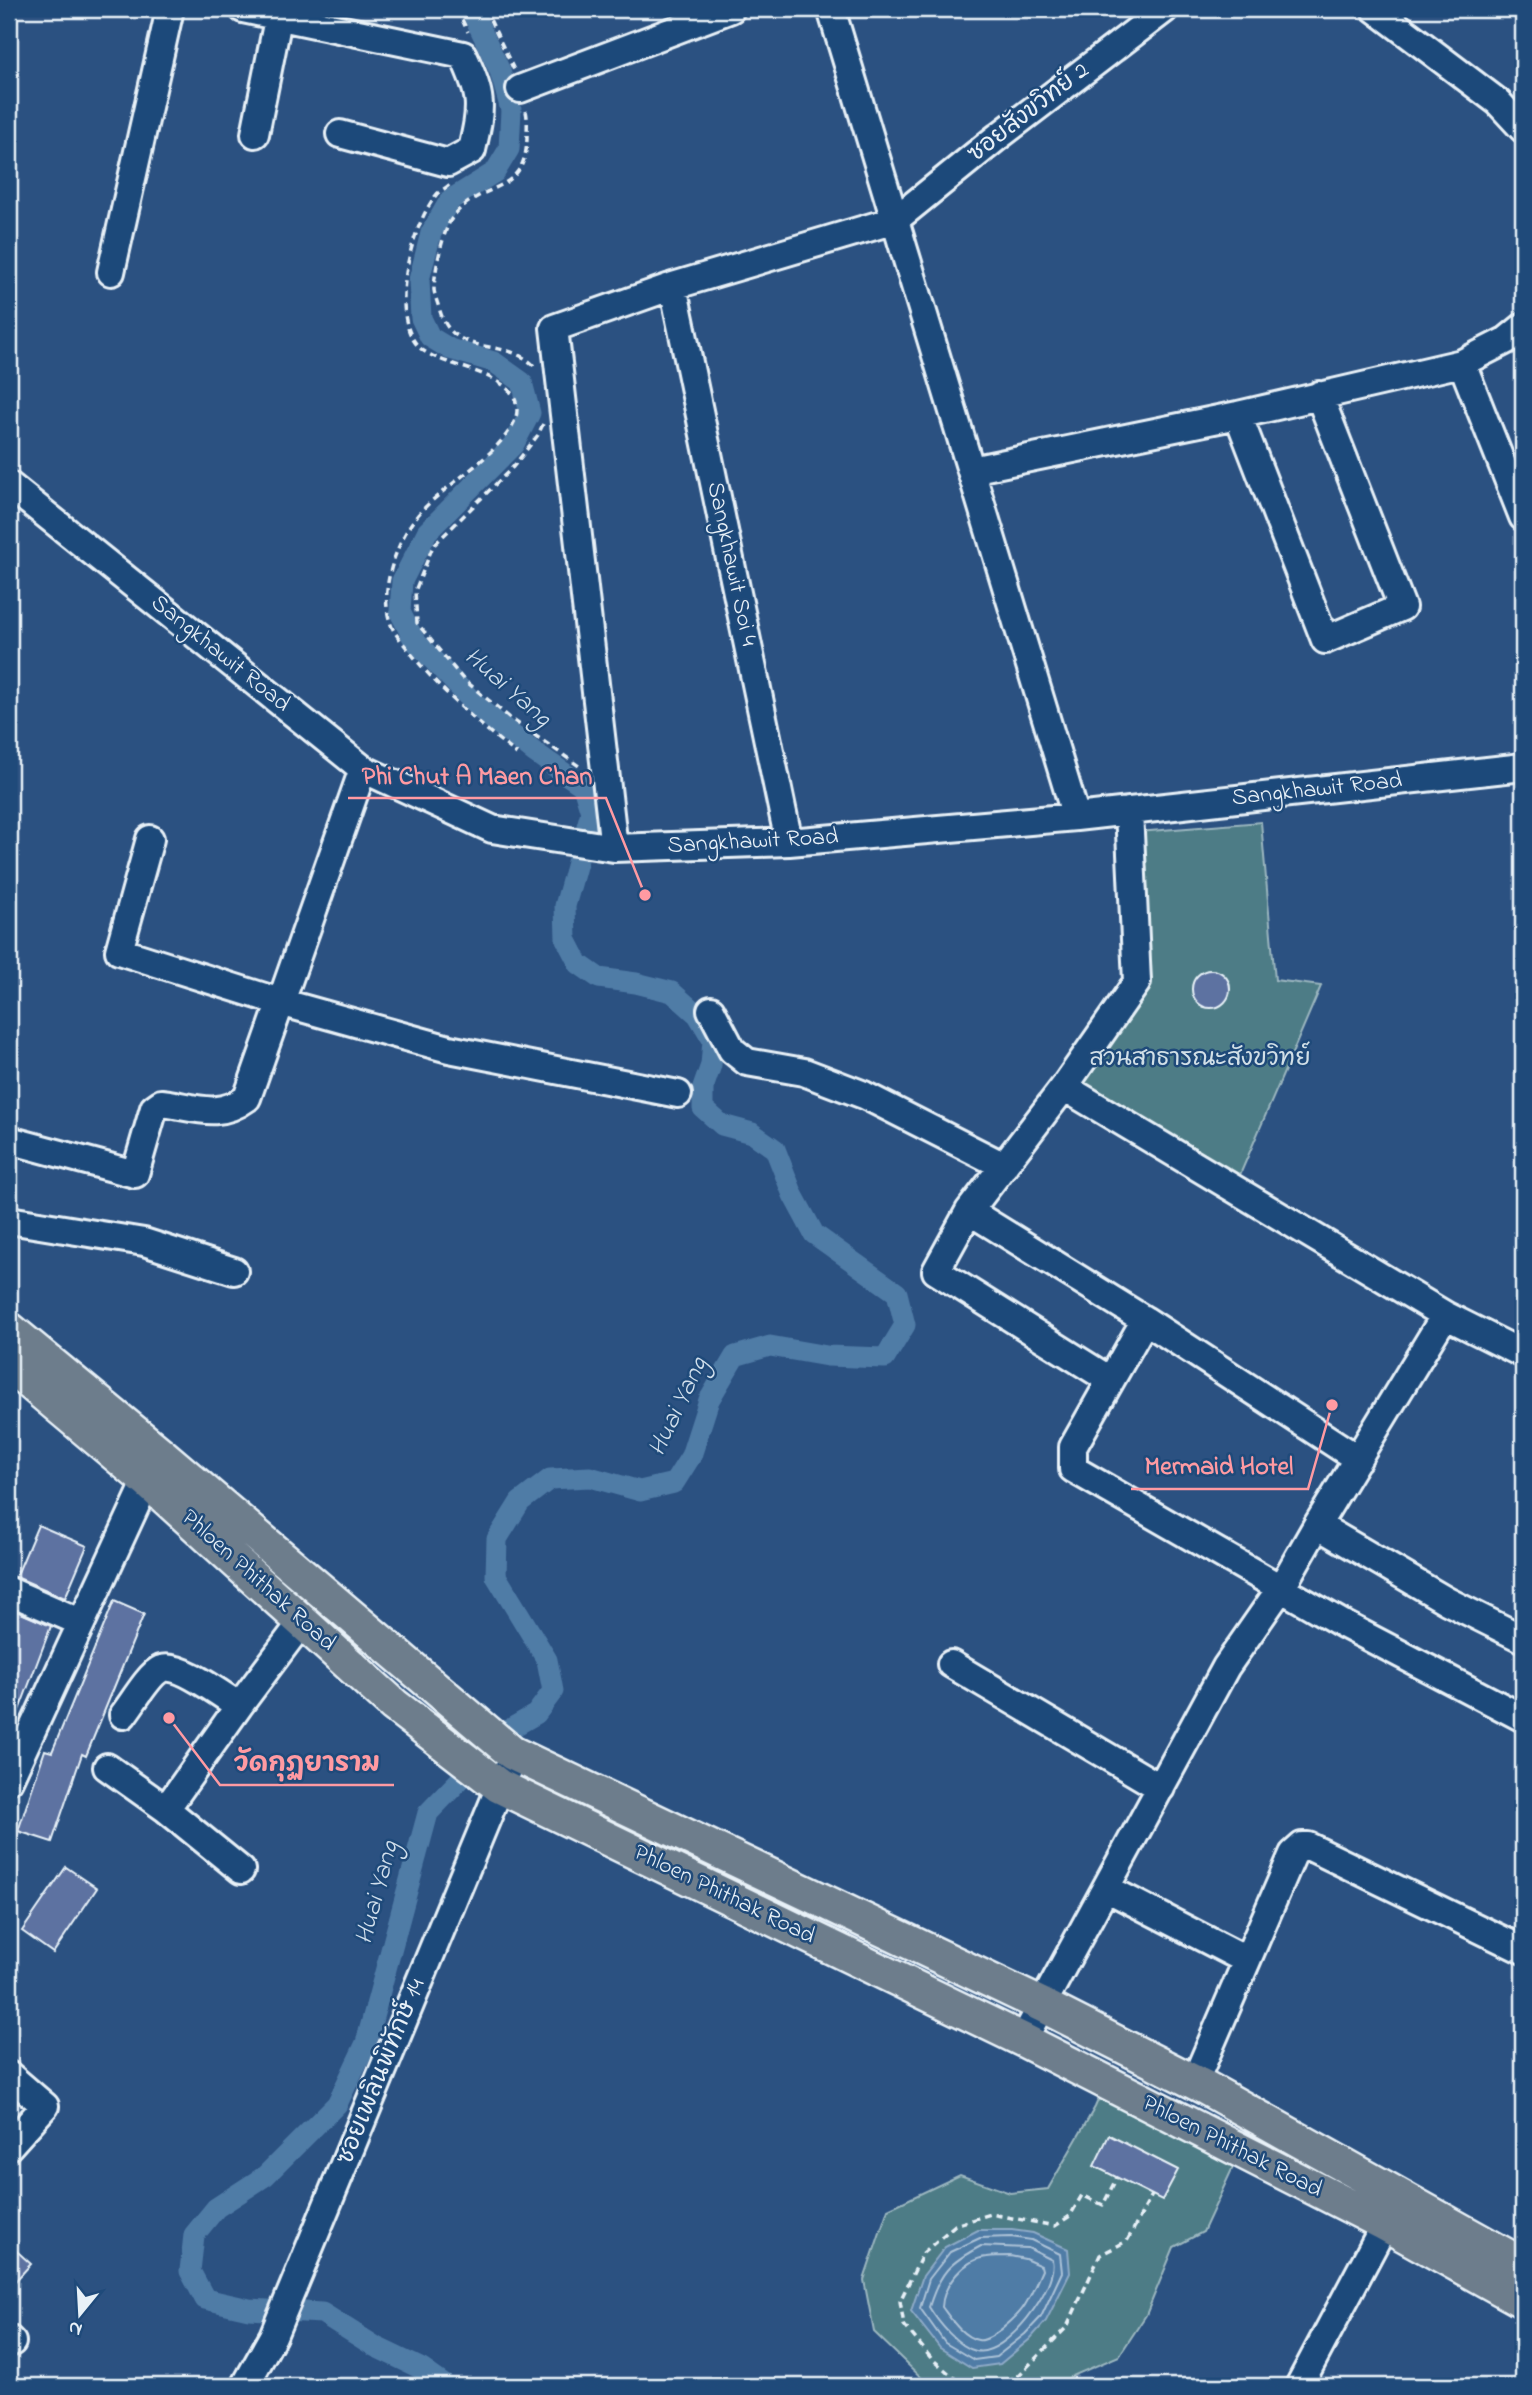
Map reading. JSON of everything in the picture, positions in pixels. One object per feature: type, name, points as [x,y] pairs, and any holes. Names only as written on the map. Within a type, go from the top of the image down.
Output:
[{"type":"main road","name":"Phloen Phithak Road","points":[[9,1329],[513,1753],[1042,2005],[1194,2082],[1523,2265]]},
{"type":"main road","name":"Phloen Phithak Road","points":[[9,1365],[147,1481],[394,1705],[499,1786],[1023,2040],[1385,2224],[1523,2301]]},
{"type":"street","points":[[111,272],[170,9]]},
{"type":"street","points":[[243,9],[279,13],[463,55],[479,90],[480,117],[472,150],[448,163],[340,134]]},
{"type":"street","points":[[520,89],[731,9]]},
{"type":"street","points":[[831,9],[1076,817]]},
{"type":"street","name":"ซอยสังขวิทย์ 2","points":[[895,220],[995,139],[1165,9]]},
{"type":"street","points":[[1375,9],[1498,102],[1523,129]]},
{"type":"street","points":[[255,134],[279,13]]},
{"type":"street","points":[[614,848],[554,328],[673,286],[895,220]]},
{"type":"street","name":"Sangkhawit Soi 4","points":[[673,286],[789,842]]},
{"type":"street","points":[[971,470],[1238,415],[1462,363],[1518,340]]},
{"type":"street","points":[[1462,363],[1523,517]]},
{"type":"street","points":[[1238,415],[1325,640],[1402,607],[1319,395]]},
{"type":"street","name":"Sangkhawit Road","points":[[9,485],[363,769],[492,829],[614,848],[789,842],[1076,817],[1523,766]]},
{"type":"street","points":[[9,1140],[135,1174],[154,1108],[161,1103],[214,1111],[236,1106],[247,1098],[363,769]]},
{"type":"street","points":[[1110,1380],[936,1271],[969,1211],[1064,1087],[1137,982],[1129,811]]},
{"type":"street","points":[[150,839],[119,951],[280,1002],[449,1049],[678,1094]]},
{"type":"street","points":[[711,1010],[732,1050],[747,1062],[804,1072],[864,1094],[1004,1166]]},
{"type":"street","points":[[1064,1087],[1445,1315],[1523,1354]]},
{"type":"street","points":[[969,1211],[1145,1320],[1358,1459]]},
{"type":"street","points":[[9,1220],[144,1242],[234,1271]]},
{"type":"street","points":[[1023,2040],[1226,1667],[1281,1588],[1445,1315]]},
{"type":"street","points":[[1145,1320],[1073,1447],[1073,1469],[1345,1625],[1523,1718]]},
{"type":"street","points":[[9,1780],[147,1481]]},
{"type":"street","points":[[1317,1525],[1447,1601],[1523,1639]]},
{"type":"street","points":[[9,1591],[80,1622]]},
{"type":"street","points":[[166,1809],[302,1622]]},
{"type":"street","points":[[951,1664],[1161,1788]]},
{"type":"street","points":[[123,1715],[161,1669],[174,1668],[190,1675],[239,1706]]},
{"type":"street","name":"ซอยเพลินพิทักษ์ 14","points":[[244,2386],[273,2336],[513,1753]]},
{"type":"street","points":[[107,1767],[166,1809],[242,1870]]},
{"type":"street","points":[[1194,2082],[1293,1854],[1302,1846],[1308,1846],[1523,1950]]},
{"type":"street","points":[[1106,1888],[1246,1960]]},
{"type":"street","points":[[9,2075],[45,2106],[9,2146]]},
{"type":"street","points":[[1299,2386],[1385,2224]]},
{"type":"path","points":[[457,9],[470,37]]},
{"type":"path","points":[[485,9],[514,69],[520,89],[527,117],[527,153],[518,174],[473,198],[451,219],[438,259],[434,292],[443,321],[462,341],[510,351],[534,365],[540,377]]},
{"type":"path","points":[[456,180],[437,194],[416,232],[405,277],[406,323],[419,347],[439,360],[484,373],[500,383],[512,394],[517,410],[511,429],[478,464],[432,500],[413,521],[396,554],[385,594],[392,629],[423,668],[494,737],[517,754]]},
{"type":"path","points":[[548,413],[538,435],[513,467],[433,546],[415,592],[417,623],[461,678],[510,718],[579,766]]},
{"type":"path","points":[[1117,2177],[1103,2205],[1082,2195],[1070,2216],[1055,2226],[991,2214],[955,2225],[923,2253],[900,2301],[904,2325],[931,2358],[958,2381],[983,2386],[1017,2376],[1067,2327],[1100,2255],[1127,2241],[1152,2195]]},
{"type":"green space","name":"สวนสาธารณะสังขวิทย์","points":[[1261,822],[1275,980],[1321,986],[1239,1177],[1081,1085],[1152,983],[1138,832]]},
{"type":"green space","points":[[1106,2082],[1240,2152],[1203,2232],[1174,2247],[1146,2315],[1119,2356],[1070,2377],[1058,2386],[930,2386],[874,2332],[864,2280],[888,2209],[960,2175],[1010,2193],[1048,2189],[1095,2107]]},
{"type":"water","points":[[978,2230],[1033,2233],[1068,2249],[1070,2273],[1046,2321],[1030,2339],[1000,2364],[972,2368],[940,2348],[911,2311],[923,2276],[945,2247]]},
{"type":"building","points":[[1211,970],[1225,975],[1230,989],[1225,1003],[1211,1008],[1197,1003],[1192,989],[1197,975]]},
{"type":"building","points":[[38,1525],[87,1546],[65,1598],[16,1577]]},
{"type":"building","points":[[114,1601],[144,1614],[86,1756],[82,1754],[52,1842],[18,1831],[45,1750],[52,1752]]},
{"type":"building","points":[[14,1610],[51,1626],[10,1734],[9,1623]]},
{"type":"building","points":[[66,1867],[97,1888],[53,1953],[22,1931]]},
{"type":"building","points":[[1109,2135],[1178,2170],[1162,2200],[1094,2166]]},
{"type":"building","points":[[9,2244],[31,2264],[9,2288]]},
{"type":"waterway","name":"Huai Yang","points":[[446,2386],[422,2369],[376,2347],[322,2313],[249,2309],[205,2299],[190,2271],[194,2235],[216,2208],[265,2176],[337,2104],[366,2043],[428,1813],[508,1730],[536,1714],[553,1691],[547,1660],[496,1576],[497,1539],[520,1502],[550,1479],[590,1477],[640,1491],[674,1483],[691,1456],[709,1400],[735,1356],[770,1346],[827,1356],[885,1358],[905,1325],[897,1293],[814,1234],[793,1195],[775,1149],[752,1133],[722,1125],[703,1108],[703,1088],[711,1065],[713,1040],[698,1015],[672,992],[599,978],[579,964],[566,939],[565,906],[591,812],[583,786],[481,710],[414,640],[400,612],[402,581],[427,532],[514,444],[530,413],[522,382],[494,362],[450,349],[430,337],[421,318],[419,280],[431,233],[450,200],[495,172],[509,149],[511,110],[500,71],[471,9]]},
{"type":"place","name":"Phi Chut A Maen Chan","points":[[645,895]]},
{"type":"place","name":"Mermaid Hotel","points":[[1332,1405]]},
{"type":"place","name":"วัดกุฏยาราม","points":[[169,1718]]}]
